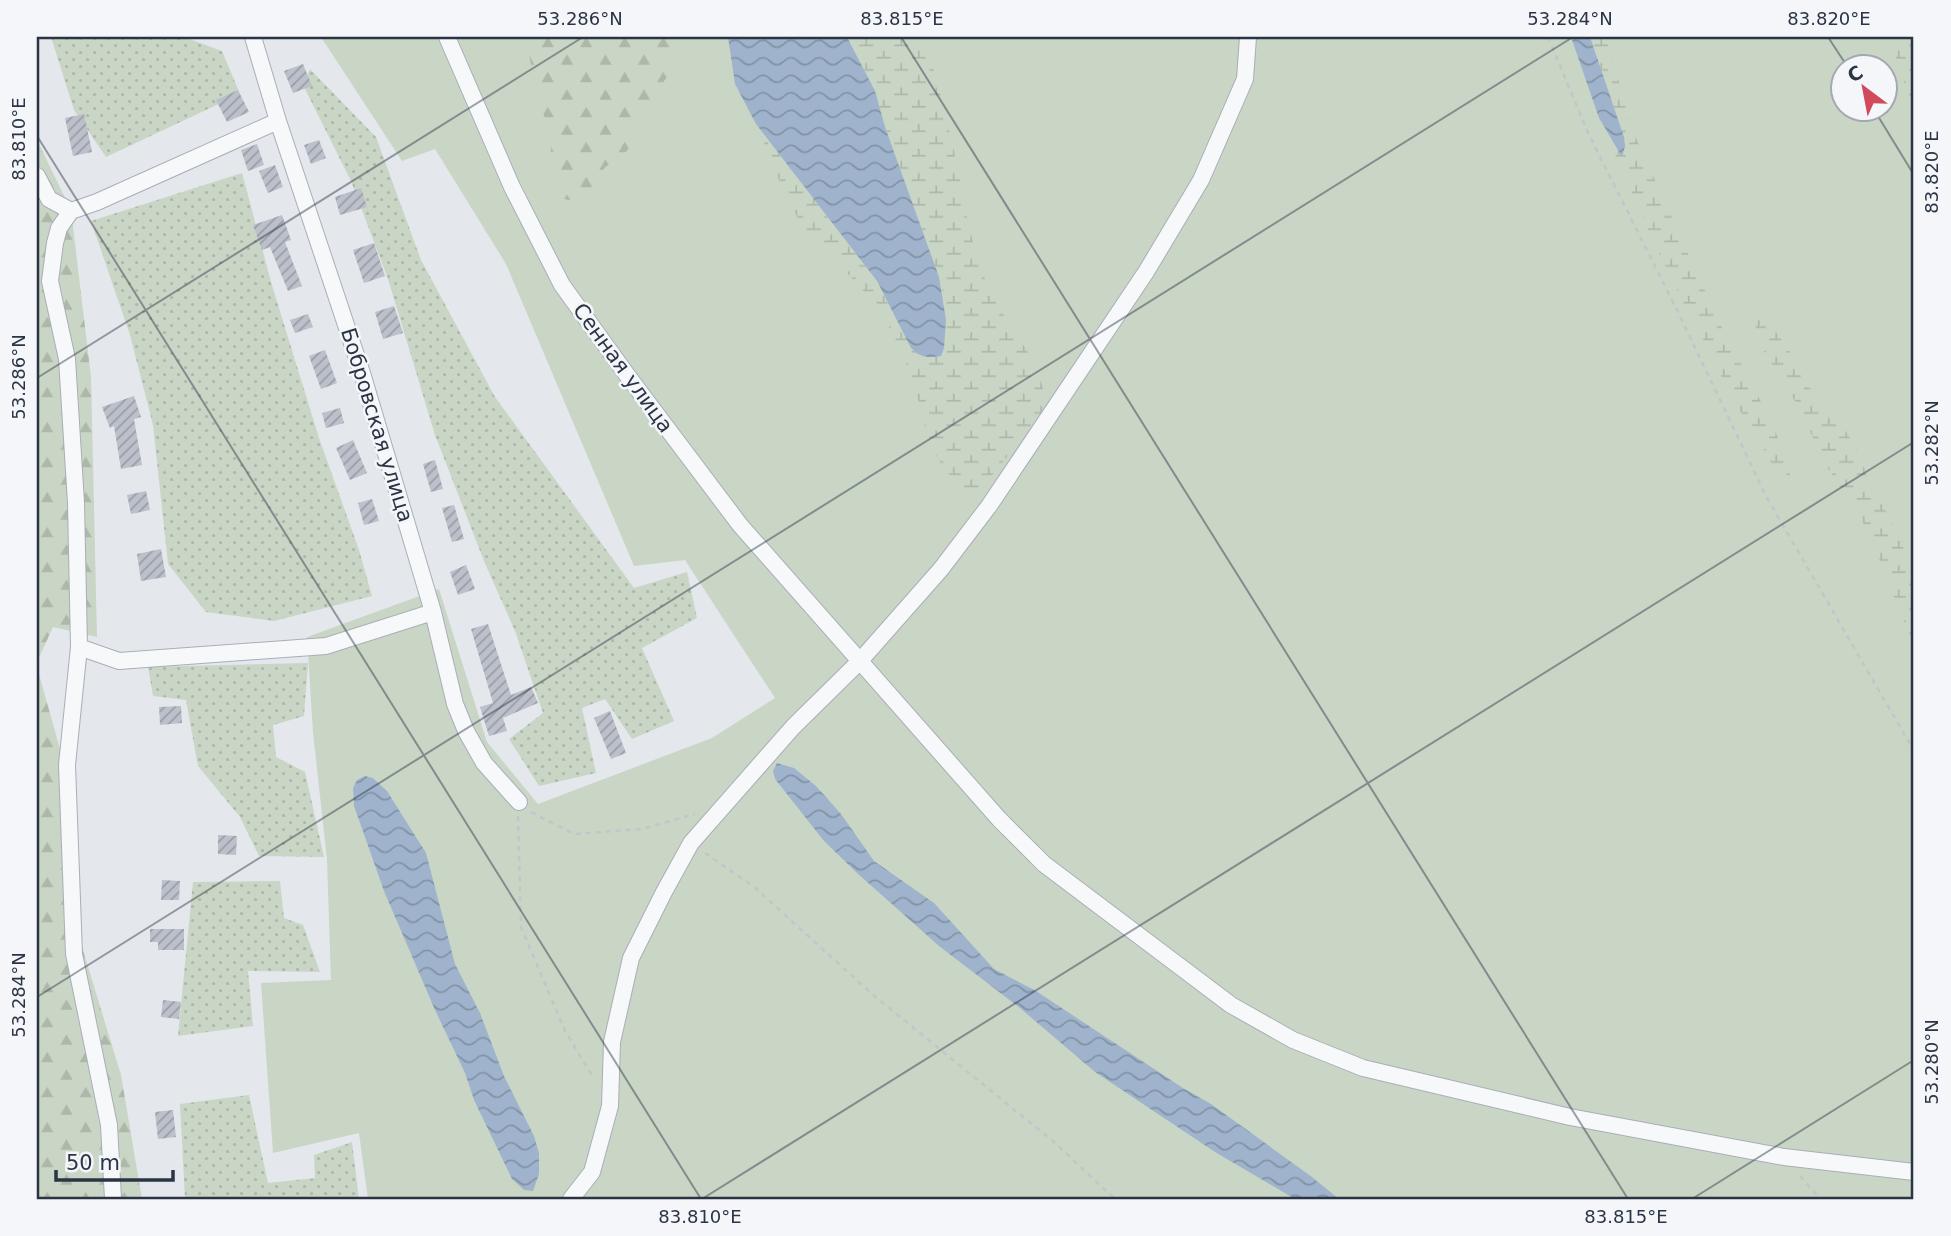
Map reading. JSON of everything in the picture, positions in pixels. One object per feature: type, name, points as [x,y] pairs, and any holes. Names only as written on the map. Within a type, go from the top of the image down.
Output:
[{"type":"street","name":"Бобровская улица","points":[[253,37],[278,121],[362,373],[433,612],[455,704],[484,763],[519,802]]},
{"type":"street","name":"Сенная улица","points":[[447,37],[512,187],[562,285],[626,375],[740,525],[999,819],[1044,864],[1231,1005],[1293,1040],[1376,1071],[1570,1117],[1784,1157],[1914,1172]]},
{"type":"street","points":[[571,1199],[592,1172],[611,1106],[612,1042],[631,958],[691,843],[793,727],[859,662],[941,569],[989,506],[1146,272],[1201,180],[1245,79],[1248,37]]},
{"type":"street","points":[[113,1199],[109,1125],[74,954],[67,765],[79,647],[76,503],[67,359],[50,281],[55,243],[60,228],[71,211],[97,202],[278,121]]},
{"type":"street","points":[[37,176],[49,199],[71,211]]},
{"type":"street","points":[[79,647],[119,661],[326,646],[433,612]]},
{"type":"path","points":[[1548,37],[1589,135],[1766,496],[1914,751]]},
{"type":"path","points":[[519,802],[532,813],[574,834],[642,829],[725,805]]},
{"type":"path","points":[[519,802],[521,927],[565,1031],[611,1106]]},
{"type":"path","points":[[691,843],[753,886],[872,994],[1054,1142],[1115,1199]]},
{"type":"path","points":[[1784,1157],[1820,1199]]},
{"type":"green space","points":[[51,37],[184,37],[222,51],[240,94],[106,157],[74,110]]},
{"type":"green space","points":[[321,37],[1914,37],[1914,1199],[368,1199],[359,1133],[273,1153],[261,983],[331,980],[327,860],[313,732],[307,637],[439,589],[487,742],[538,804],[712,738],[775,698],[685,560],[634,566],[506,264],[435,149],[402,161]]},
{"type":"green space","points":[[521,37],[681,37],[672,70],[637,119],[630,147],[620,159],[605,167],[592,194],[578,202],[564,199],[554,188],[549,128],[537,99],[529,54]]},
{"type":"green space","points":[[847,37],[925,37],[980,264],[995,300],[1028,352],[1040,379],[1045,410],[980,490],[963,489],[938,459],[912,378],[891,331],[861,288],[803,226],[787,198],[756,124],[877,281],[902,333],[946,320],[942,289],[875,91]]},
{"type":"green space","points":[[1590,37],[1606,37],[1634,134],[1719,322],[1769,417],[1791,469],[1787,486],[1768,458],[1754,428],[1742,414],[1725,385],[1711,352],[1655,245],[1599,118],[1622,157],[1624,137]]},
{"type":"green space","points":[[1889,37],[1914,37],[1914,113],[1898,64],[1898,52],[1894,52]]},
{"type":"green space","points":[[310,69],[376,137],[421,260],[495,397],[634,588],[687,572],[697,618],[642,648],[674,721],[632,739],[605,699],[582,708],[596,773],[539,786],[509,739],[543,713],[515,631],[484,561],[435,435],[388,279],[351,181],[303,85]]},
{"type":"green space","points":[[37,140],[71,210],[91,377],[97,637],[53,627],[37,662]]},
{"type":"green space","points":[[242,173],[271,282],[372,596],[274,621],[206,612],[168,564],[153,425],[130,335],[91,221]]},
{"type":"green space","points":[[1755,315],[1770,323],[1790,352],[1807,385],[1842,425],[1861,456],[1866,474],[1899,536],[1914,580],[1914,647],[1867,529],[1824,462],[1800,409],[1763,350],[1756,333]]},
{"type":"green space","points":[[308,663],[304,716],[273,725],[276,757],[305,772],[324,857],[259,856],[240,817],[198,766],[186,700],[153,696],[148,667]]},
{"type":"green space","points":[[37,667],[70,785],[82,947],[121,1075],[142,1199],[37,1199]]},
{"type":"green space","points":[[280,881],[284,918],[303,925],[320,972],[248,971],[253,1026],[178,1036],[193,882]]},
{"type":"green space","points":[[249,1095],[268,1183],[315,1178],[314,1155],[352,1142],[359,1199],[185,1199],[180,1104]]},
{"type":"water","points":[[728,37],[847,37],[875,91],[885,127],[939,277],[946,320],[941,356],[925,357],[911,348],[877,281],[756,124],[735,84]]},
{"type":"water","points":[[1571,37],[1590,37],[1624,137],[1622,157],[1599,118]]},
{"type":"water","points":[[777,763],[794,768],[816,786],[841,814],[874,861],[934,903],[994,969],[1036,991],[1211,1104],[1339,1199],[1295,1199],[1215,1152],[1095,1072],[1020,1008],[939,946],[824,841],[775,779],[773,771]]},
{"type":"water","points":[[365,776],[373,778],[387,791],[426,853],[455,964],[480,1013],[504,1076],[534,1136],[539,1153],[539,1174],[533,1191],[524,1190],[512,1179],[474,1100],[465,1073],[384,891],[354,806],[353,788],[357,780]]},
{"type":"building","points":[[303,64],[312,86],[293,93],[284,71]]},
{"type":"building","points":[[238,90],[249,112],[227,122],[216,100]]},
{"type":"building","points":[[84,114],[92,152],[73,156],[65,118]]},
{"type":"building","points":[[319,140],[326,158],[311,164],[304,145]]},
{"type":"building","points":[[257,144],[264,165],[248,171],[241,150]]},
{"type":"building","points":[[275,165],[283,187],[268,193],[259,171]]},
{"type":"building","points":[[361,188],[367,207],[340,215],[335,197]]},
{"type":"building","points":[[282,215],[291,240],[285,242],[302,286],[288,291],[270,247],[262,250],[253,225]]},
{"type":"building","points":[[374,243],[385,276],[364,283],[353,250]]},
{"type":"building","points":[[394,306],[403,333],[383,339],[375,312]]},
{"type":"building","points":[[308,314],[313,327],[295,333],[290,320]]},
{"type":"building","points":[[325,350],[337,383],[321,389],[309,356]]},
{"type":"building","points":[[134,396],[141,417],[134,419],[142,465],[121,469],[114,426],[110,428],[102,407]]},
{"type":"building","points":[[340,408],[344,423],[326,428],[322,413]]},
{"type":"building","points":[[353,440],[367,473],[350,480],[336,448]]},
{"type":"building","points":[[435,460],[443,489],[431,492],[423,464]]},
{"type":"building","points":[[146,491],[150,510],[131,514],[127,495]]},
{"type":"building","points":[[372,499],[379,521],[364,525],[358,503]]},
{"type":"building","points":[[454,505],[464,539],[452,542],[442,508]]},
{"type":"building","points":[[161,549],[166,577],[141,581],[137,554]]},
{"type":"building","points":[[466,565],[475,589],[458,595],[450,572]]},
{"type":"building","points":[[488,624],[511,695],[531,687],[538,703],[503,718],[507,731],[489,736],[480,707],[493,703],[471,629]]},
{"type":"building","points":[[181,706],[182,723],[160,725],[159,707]]},
{"type":"building","points":[[610,711],[626,753],[611,759],[594,718]]},
{"type":"building","points":[[218,835],[237,836],[236,855],[218,854]]},
{"type":"building","points":[[162,880],[180,881],[179,900],[161,900]]},
{"type":"building","points":[[150,929],[184,929],[184,950],[158,950],[158,942],[150,942]]},
{"type":"building","points":[[163,1000],[181,1002],[179,1019],[161,1017]]},
{"type":"building","points":[[173,1110],[176,1137],[158,1139],[155,1112]]}]
